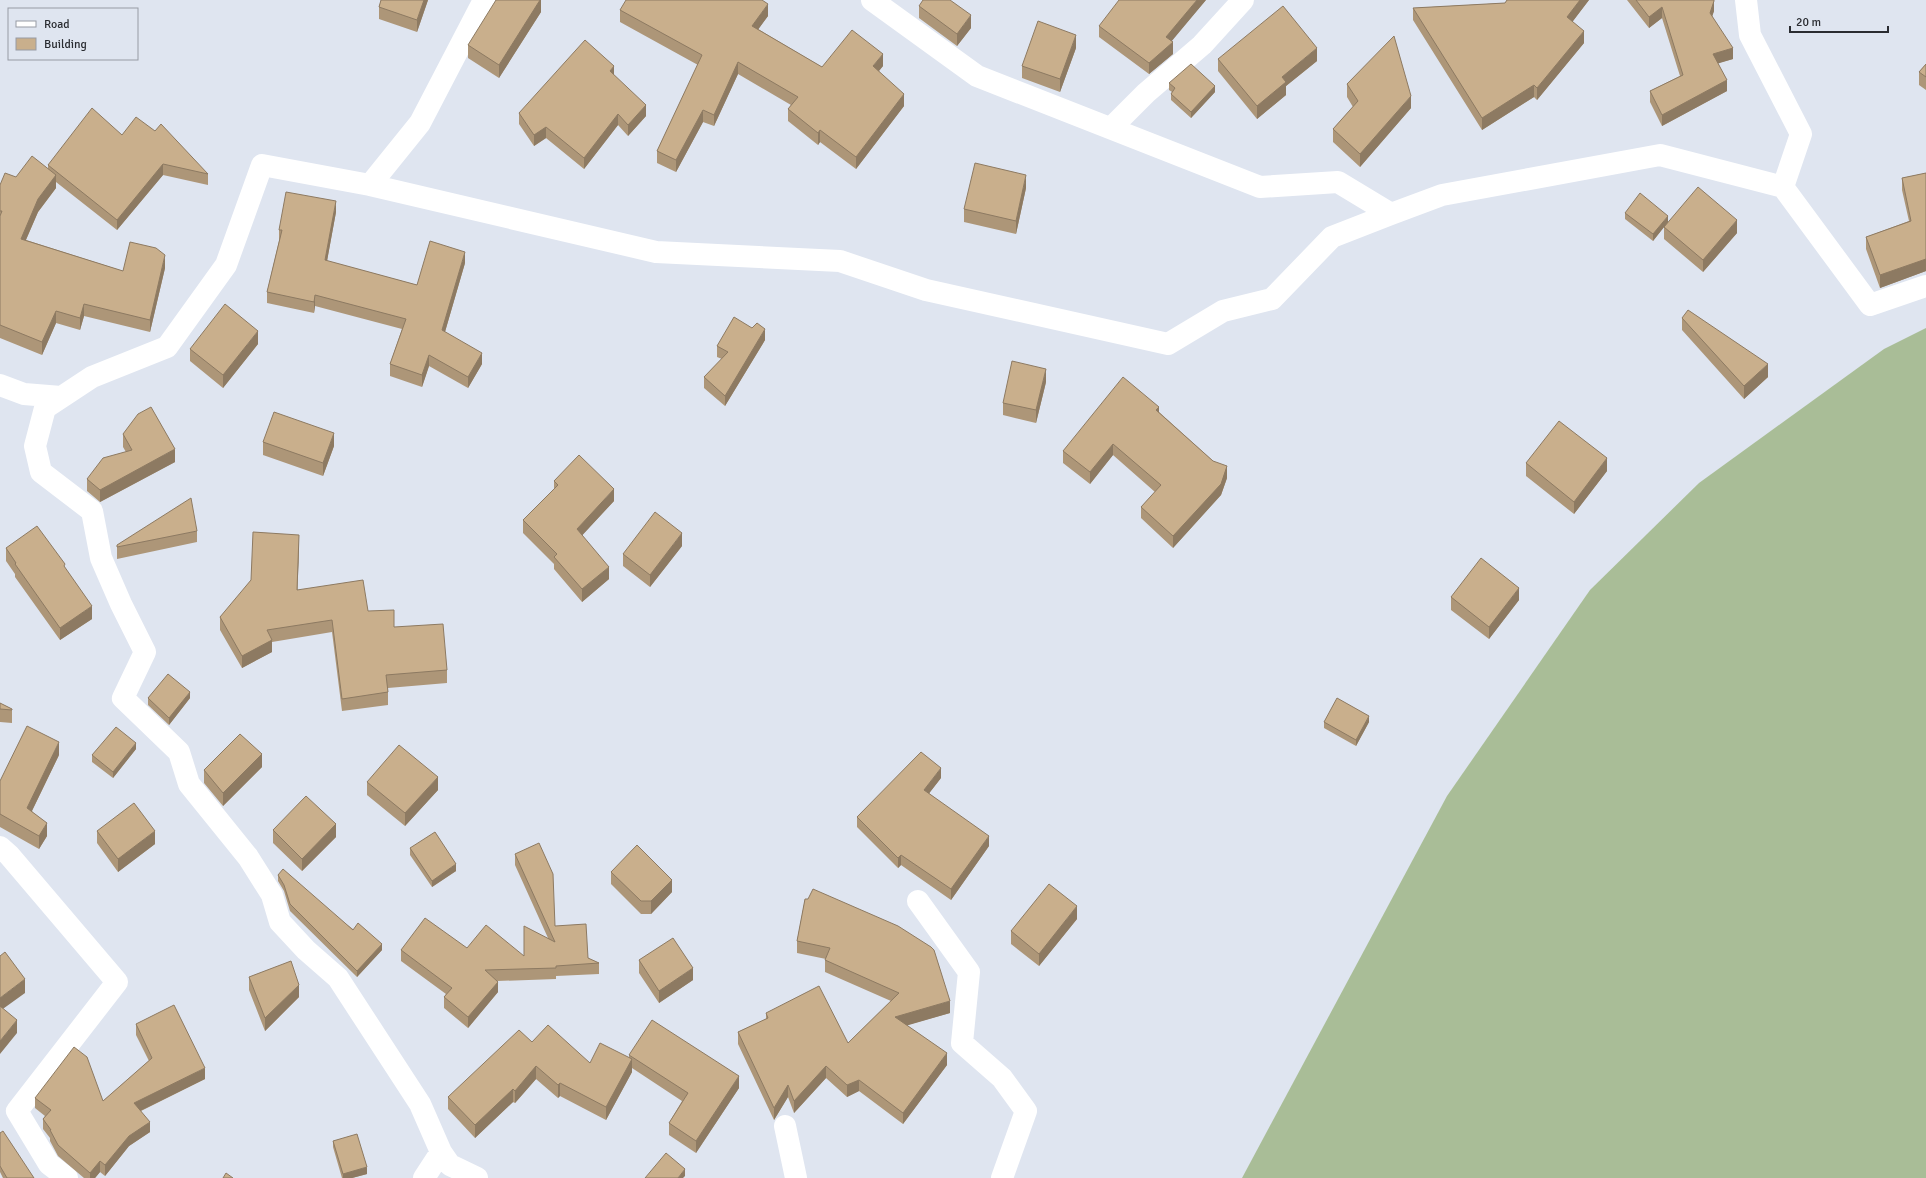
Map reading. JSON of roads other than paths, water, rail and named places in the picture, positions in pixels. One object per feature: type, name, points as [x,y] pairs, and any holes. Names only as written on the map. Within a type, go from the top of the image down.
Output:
[{"type":"street","points":[[370,185],[420,123],[484,0]]},
{"type":"street","points":[[872,0],[977,76],[1260,187],[1338,182],[1390,214]]},
{"type":"street","points":[[1111,128],[1146,93],[1202,45],[1243,0]]},
{"type":"street","points":[[1746,0],[1750,35],[1801,134],[1783,187]]},
{"type":"street","points":[[477,1178],[450,1165],[441,1152],[420,1104],[338,978],[306,950],[280,922],[272,895],[248,857],[189,784],[179,752],[123,698],[145,652],[121,604],[101,558],[92,511],[41,472],[35,446],[45,408],[92,377],[167,347],[226,265],[262,165],[370,185],[656,252],[840,261],[926,290],[1168,344],[1223,311],[1272,299],[1332,237],[1390,214],[1442,195],[1660,155],[1783,187],[1870,305],[1926,286]]},
{"type":"street","points":[[0,386],[24,394],[61,397]]},
{"type":"street","points":[[3,854],[117,982],[17,1111],[49,1164],[67,1178]]},
{"type":"street","points":[[918,901],[969,972],[962,1043],[1002,1078],[1026,1111],[1002,1178]]},
{"type":"street","points":[[784,1126],[796,1178]]},
{"type":"street","points":[[424,1178],[441,1152]]}]
